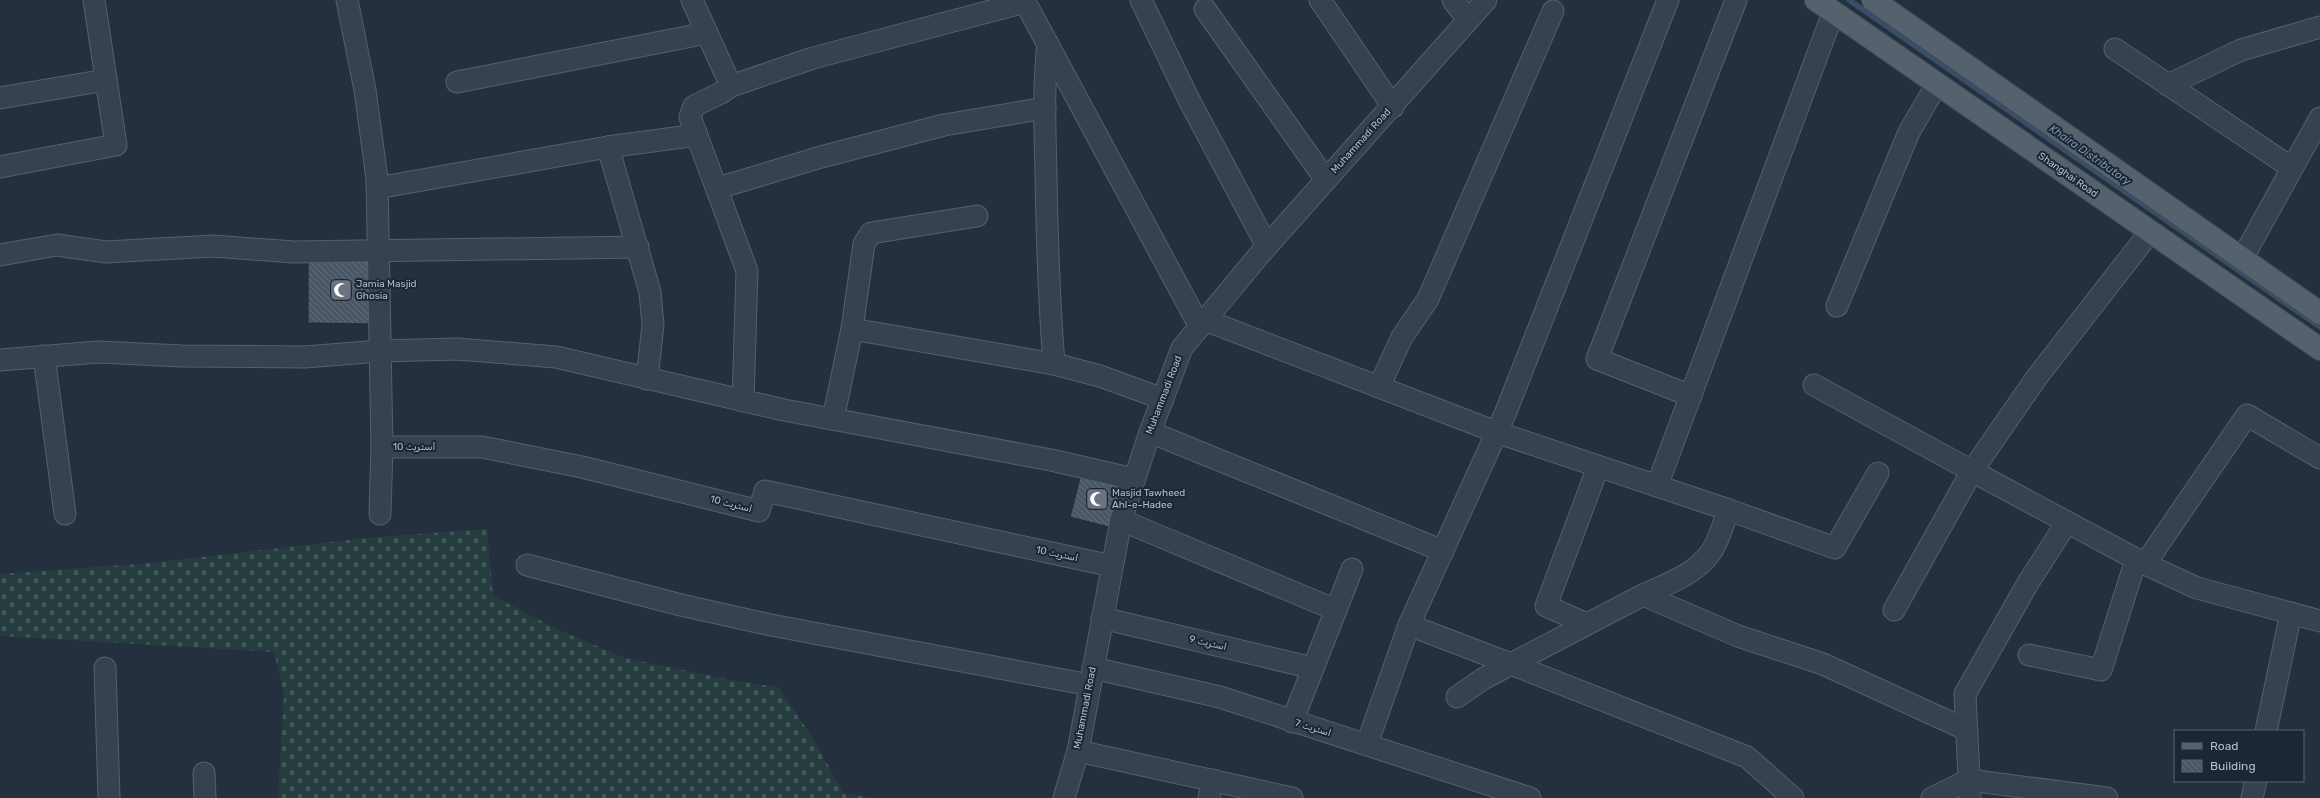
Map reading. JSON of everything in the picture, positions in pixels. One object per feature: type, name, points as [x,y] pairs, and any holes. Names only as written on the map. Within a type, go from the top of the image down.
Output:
[{"type":"main road","name":"Shanghai Road","points":[[1816,0],[2320,349]]},
{"type":"main road","points":[[1873,0],[2320,313]]},
{"type":"street","points":[[0,167],[116,145],[94,0]]},
{"type":"street","points":[[347,0],[366,90],[377,188],[382,447],[380,514]]},
{"type":"street","points":[[692,0],[731,86]]},
{"type":"street","points":[[1140,0],[1188,100],[1267,246]]},
{"type":"street","points":[[1320,0],[1393,107]]},
{"type":"street","points":[[1453,0],[1468,20]]},
{"type":"street","name":"Muhammadi Road","points":[[1064,798],[1078,751],[1121,520],[1150,432],[1182,348],[1267,246],[1393,107],[1486,0]]},
{"type":"street","points":[[1367,744],[1409,625],[1496,432],[1668,0]]},
{"type":"street","points":[[1691,396],[1597,359],[1736,0]]},
{"type":"street","points":[[743,401],[747,271],[718,188],[690,117],[694,106],[721,93],[731,86],[813,58],[1025,1],[1202,323],[1379,387],[1496,432],[1729,510],[1835,548],[1878,473]]},
{"type":"street","points":[[1204,9],[1326,180]]},
{"type":"street","points":[[1379,387],[1402,337],[1428,299],[1553,11]]},
{"type":"street","points":[[1657,486],[1833,13]]},
{"type":"street","points":[[2168,85],[2241,50],[2320,27]]},
{"type":"street","points":[[457,82],[707,33]]},
{"type":"street","points":[[1048,44],[1045,68],[1045,108],[1049,302],[1054,364]]},
{"type":"street","points":[[2115,49],[2292,168]]},
{"type":"street","points":[[0,98],[106,80]]},
{"type":"street","points":[[1837,306],[1909,132],[1936,84]]},
{"type":"street","points":[[718,188],[821,157],[944,125],[1045,108]]},
{"type":"street","points":[[2242,259],[2320,118]]},
{"type":"street","points":[[377,188],[608,148],[697,135]]},
{"type":"street","points":[[608,148],[650,292],[653,325],[647,379]]},
{"type":"street","points":[[833,419],[852,329],[864,244],[871,233],[977,216]]},
{"type":"street","points":[[1894,610],[1972,471],[2037,377],[2150,232]]},
{"type":"street","points":[[0,255],[57,245],[106,252],[213,246],[294,252],[638,248]]},
{"type":"street","points":[[852,329],[1054,364],[1100,376],[1163,399]]},
{"type":"street","points":[[0,360],[98,352],[182,356],[306,357],[457,349],[556,357],[743,401],[1051,460],[1134,479]]},
{"type":"street","points":[[44,356],[65,514]]},
{"type":"street","points":[[1814,385],[2141,562],[2197,588],[2320,621]]},
{"type":"street","points":[[2029,655],[2101,670],[2141,562],[2247,415],[2320,458]]},
{"type":"street","points":[[1150,432],[1443,551]]},
{"type":"street","name":"اسٹریٹ 10","points":[[382,447],[482,447],[582,467],[759,511],[765,491],[1112,566]]},
{"type":"street","points":[[1587,624],[1546,606],[1598,467]]},
{"type":"street","points":[[1457,698],[1483,679],[1511,664],[1643,595],[1676,581],[1699,565],[1712,552],[1729,510]]},
{"type":"street","points":[[1121,520],[1336,610]]},
{"type":"street","points":[[1970,789],[1965,694],[2028,583],[2067,522]]},
{"type":"street","name":"اسٹریٹ 7","points":[[527,565],[681,605],[771,625],[1220,697],[1292,722],[1367,744],[1530,798]]},
{"type":"street","points":[[1292,722],[1352,569]]},
{"type":"street","points":[[1643,595],[1738,636],[1823,664],[1967,730]]},
{"type":"street","points":[[2266,730],[2291,613]]},
{"type":"street","name":"اسٹریٹ 9","points":[[1102,618],[1313,668]]},
{"type":"street","points":[[1409,625],[1747,757],[1793,798]]},
{"type":"street","points":[[105,668],[109,798]]},
{"type":"street","points":[[1078,751],[1211,789],[1292,798]]},
{"type":"street","points":[[204,773],[205,798]]},
{"type":"street","points":[[2252,798],[2256,782]]},
{"type":"street","points":[[1932,798],[1970,789],[2107,798]]},
{"type":"green space","points":[[487,529],[493,596],[559,630],[625,658],[736,681],[778,687],[816,743],[843,793],[872,798],[278,798],[284,694],[274,652],[0,636],[0,574],[151,563],[376,537]]},
{"type":"building","name":"Jamia Masjid Ghosia","points":[[308,256],[374,257],[374,324],[308,323]]},
{"type":"building","name":"Masjid Tawheed Ahl-e-Hadee","points":[[1082,470],[1124,481],[1113,528],[1070,517]]},
{"type":"waterway","name":"Khaira Distributory","points":[[1849,0],[2320,327]]},
{"type":"place","name":"Jamia Masjid Ghosia","points":[[341,290]]},
{"type":"place","name":"Masjid Tawheed Ahl-e-Hadee","points":[[1097,499]]}]
